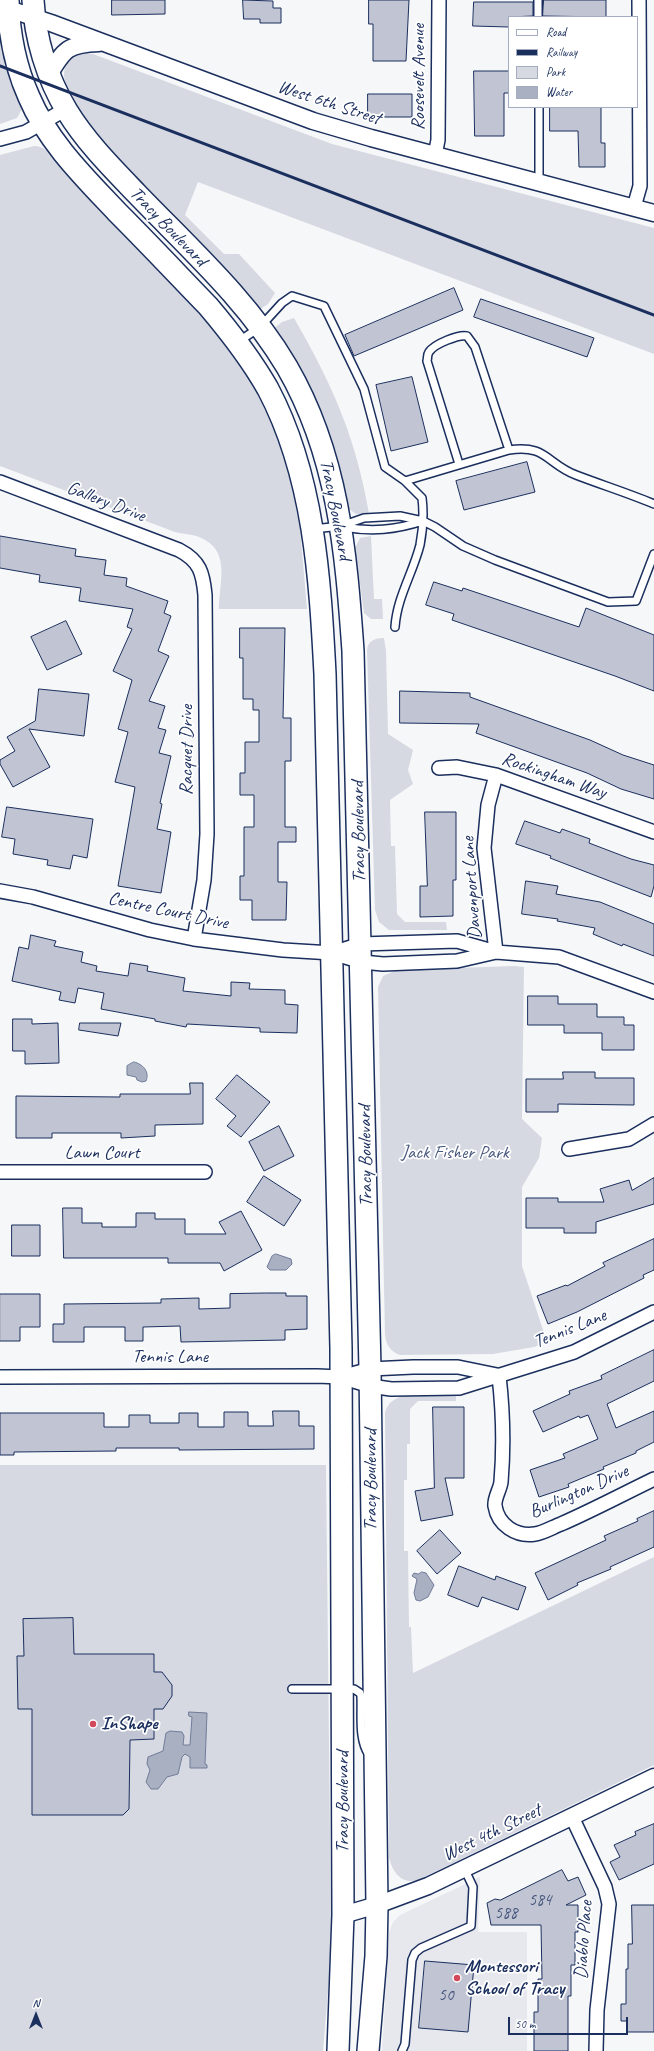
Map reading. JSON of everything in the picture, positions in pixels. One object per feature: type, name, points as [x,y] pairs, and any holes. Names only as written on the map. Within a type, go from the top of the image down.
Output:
[{"type":"main road","name":"Tracy Boulevard","points":[[6,5],[11,36],[20,74],[29,98],[43,124],[69,161],[208,306],[238,342],[268,389],[290,440],[302,476],[312,529],[322,626],[325,674],[341,1377],[343,1915],[338,2051]]},
{"type":"main road","name":"Tracy Boulevard","points":[[34,9],[38,36],[49,75],[66,109],[86,139],[107,163],[224,284],[260,327],[286,366],[312,416],[328,466],[341,526],[346,560],[353,650],[362,953],[370,1377],[376,1956],[368,2051]]},
{"type":"street","name":"Roosevelt Avenue","points":[[435,155],[438,140],[439,0]]},
{"type":"street","points":[[634,207],[640,186],[639,0]]},
{"type":"street","name":"West 6th Street","points":[[6,5],[34,9],[106,43],[313,121],[654,213]]},
{"type":"street","points":[[49,75],[60,55],[73,46],[106,43]]},
{"type":"street","points":[[0,139],[26,132],[43,124],[66,109]]},
{"type":"street","name":"Gallery Drive","points":[[0,482],[180,550],[196,562]]},
{"type":"street","name":"Racquet Drive","points":[[194,939],[204,880],[207,834],[205,596],[204,576],[196,562]]},
{"type":"street","name":"Rockingham Way","points":[[439,768],[457,767],[496,775],[654,832]]},
{"type":"street","name":"Davenport Lane","points":[[496,775],[488,805],[484,848],[496,952]]},
{"type":"street","name":"Centre Court Drive","points":[[0,891],[33,897],[150,930],[194,939],[283,950],[362,953],[457,941],[496,952],[559,957],[654,992]]},
{"type":"street","name":"Centre Court Drive","points":[[362,953],[383,964],[458,961],[496,952]]},
{"type":"street","points":[[569,1149],[629,1139],[654,1124]]},
{"type":"street","name":"Lawn Court","points":[[0,1172],[205,1172]]},
{"type":"street","name":"Tennis Lane","points":[[370,1377],[391,1389],[458,1388],[574,1352],[654,1312]]},
{"type":"street","name":"Tennis Lane","points":[[0,1377],[370,1377],[458,1367],[499,1376]]},
{"type":"street","name":"Burlington Drive","points":[[499,1376],[503,1437],[501,1484],[495,1504],[499,1518],[508,1528],[519,1533],[536,1534],[596,1509],[654,1478]]},
{"type":"street","name":"West 4th Street","points":[[343,1915],[418,1890],[654,1777]]},
{"type":"street","name":"Diablo Place","points":[[572,1817],[605,1886],[609,1904],[597,2010],[596,2051]]},
{"type":"lane","points":[[538,0],[538,16]]},
{"type":"lane","points":[[539,108],[539,183]]},
{"type":"lane","points":[[238,342],[260,327],[282,303],[292,296],[324,306],[364,389],[385,467],[405,481],[422,498],[423,521],[419,546],[399,600],[395,627]]},
{"type":"lane","points":[[459,464],[427,361],[428,354],[432,348],[461,335],[467,336],[475,346],[509,450]]},
{"type":"lane","points":[[405,481],[509,450],[524,448],[540,452],[573,474],[654,504]]},
{"type":"lane","points":[[312,529],[341,526],[364,518],[400,516],[423,521],[435,527],[463,546],[495,560],[608,602],[636,600],[654,554]]},
{"type":"lane","points":[[341,526],[365,531],[401,528],[423,521]]},
{"type":"lane","points":[[292,1689],[342,1689]]},
{"type":"lane","name":"Tracy Boulevard","points":[[342,1689],[354,1689],[360,1693],[362,1738],[365,1749],[375,1764]]},
{"type":"lane","points":[[402,2051],[405,2044],[412,1960],[415,1953],[421,1948],[471,1926],[473,1887],[464,1868]]},
{"type":"shaded area","name":"Montessori School of Tracy","points":[[480,1877],[478,1932],[527,1932],[527,2051],[382,2051],[389,1933],[393,1922],[400,1915]]},
{"type":"green space","points":[[0,34],[3,49],[22,109],[17,118],[0,124]]},
{"type":"green space","points":[[83,53],[93,54],[332,144],[654,228],[654,354],[198,182],[185,215],[224,254],[239,254],[275,293],[268,304],[259,310],[102,142],[78,109],[65,82],[65,70],[70,60]]},
{"type":"green space","points":[[34,146],[45,149],[50,153],[68,176],[207,321],[251,382],[271,420],[288,467],[300,528],[307,609],[219,609],[221,578],[220,559],[216,550],[209,543],[199,537],[175,532],[0,466],[0,155]]},
{"type":"green space","points":[[294,318],[320,366],[341,412],[357,460],[369,514],[356,514],[349,509],[339,464],[325,420],[312,392],[273,329],[282,322]]},
{"type":"green space","points":[[371,536],[374,599],[382,599],[383,619],[371,619],[364,613],[355,548],[360,538]]},
{"type":"green space","points":[[384,638],[386,651],[388,734],[413,750],[408,770],[413,784],[390,800],[391,846],[395,846],[397,914],[405,922],[446,922],[447,930],[389,930],[379,922],[375,910],[367,650],[370,642]]},
{"type":"green space","name":"Jack Fisher Park","points":[[515,966],[524,967],[522,1119],[542,1138],[539,1158],[522,1187],[522,1266],[547,1342],[534,1347],[493,1354],[400,1355],[390,1348],[386,1342],[385,1335],[378,987],[383,976],[397,970]]},
{"type":"green space","points":[[426,1393],[456,1394],[456,1401],[418,1401],[410,1409],[410,1444],[407,1444],[407,1480],[404,1480],[404,1551],[408,1551],[409,1627],[411,1627],[413,1673],[654,1557],[654,1765],[418,1880],[412,1881],[402,1879],[398,1876],[392,1867],[389,1857],[385,1413],[389,1405],[395,1399],[404,1396]]},
{"type":"green space","points":[[0,1465],[326,1465],[331,1932],[323,2051],[0,2051]]},
{"type":"water","points":[[134,1062],[145,1069],[147,1075],[146,1081],[142,1082],[137,1080],[136,1077],[127,1075],[127,1066]]},
{"type":"water","points":[[276,1254],[291,1259],[292,1264],[286,1270],[270,1270],[267,1267],[272,1256]]},
{"type":"water","points":[[422,1572],[426,1573],[434,1585],[428,1597],[420,1601],[416,1600],[414,1593],[417,1579],[412,1576],[414,1573],[418,1574]]},
{"type":"water","points":[[189,1712],[207,1713],[205,1764],[207,1765],[207,1768],[190,1768],[190,1757],[185,1754],[182,1757],[178,1774],[167,1777],[158,1789],[151,1789],[146,1782],[150,1770],[147,1764],[148,1757],[163,1751],[166,1733],[170,1731],[182,1732],[184,1736],[183,1745],[190,1745],[192,1717],[189,1716]]},
{"type":"building","points":[[112,0],[165,0],[165,14],[112,15]]},
{"type":"building","points":[[243,0],[273,1],[273,8],[281,8],[281,23],[260,23],[260,19],[244,19]]},
{"type":"building","points":[[369,0],[409,0],[406,61],[373,61],[373,24],[369,24]]},
{"type":"building","points":[[544,0],[606,0],[606,16],[543,16]]},
{"type":"building","points":[[474,2],[533,2],[533,16],[508,16],[508,27],[473,26]]},
{"type":"building","points":[[474,71],[508,71],[508,93],[504,93],[504,136],[475,136]]},
{"type":"building","points":[[368,94],[412,94],[412,117],[368,117]]},
{"type":"building","points":[[550,108],[601,108],[601,143],[605,143],[605,167],[579,167],[578,131],[550,131]]},
{"type":"building","points":[[454,288],[463,310],[354,356],[345,335]]},
{"type":"building","points":[[481,299],[594,338],[587,357],[474,317]]},
{"type":"building","points":[[412,377],[428,442],[391,451],[376,385]]},
{"type":"building","points":[[527,462],[535,492],[464,510],[456,481]]},
{"type":"building","points":[[0,536],[76,549],[75,556],[106,560],[104,575],[127,578],[126,586],[168,601],[164,613],[171,616],[158,651],[169,656],[149,701],[165,706],[158,728],[166,730],[159,753],[171,756],[160,803],[162,804],[157,829],[171,832],[161,893],[118,886],[135,787],[115,782],[128,732],[118,729],[132,680],[113,671],[132,629],[127,627],[133,609],[79,601],[81,588],[39,582],[40,575],[0,568]]},
{"type":"building","points":[[434,582],[462,591],[463,588],[579,627],[586,608],[654,635],[654,691],[615,676],[452,620],[454,614],[426,605]]},
{"type":"building","points":[[66,621],[82,654],[47,670],[31,637]]},
{"type":"building","points":[[240,628],[285,628],[283,718],[291,718],[291,761],[285,761],[285,827],[296,827],[296,842],[278,842],[278,882],[287,882],[286,920],[252,920],[252,900],[240,900],[240,876],[244,876],[244,827],[254,827],[254,795],[240,795],[240,773],[245,773],[245,742],[259,742],[259,710],[253,710],[253,699],[243,699],[243,658],[240,658]]},
{"type":"building","points":[[39,689],[89,694],[84,736],[29,729],[50,767],[13,787],[0,764],[0,760],[15,751],[7,737],[35,721]]},
{"type":"building","points":[[400,691],[470,693],[470,697],[590,740],[623,755],[654,765],[654,799],[621,789],[587,773],[476,733],[479,724],[400,723]]},
{"type":"building","points":[[7,807],[93,819],[87,858],[73,855],[70,869],[47,865],[48,860],[13,854],[15,839],[2,837]]},
{"type":"building","points":[[425,812],[456,812],[456,880],[453,880],[453,916],[420,917],[420,886],[427,886]]},
{"type":"building","points":[[525,821],[560,833],[562,829],[590,839],[589,843],[631,859],[654,865],[654,886],[651,897],[550,858],[551,856],[516,844]]},
{"type":"building","points":[[526,881],[558,886],[556,894],[600,902],[654,924],[654,956],[623,944],[622,946],[593,934],[595,928],[557,921],[558,919],[522,914]]},
{"type":"building","points":[[31,935],[56,941],[54,946],[83,952],[81,962],[97,966],[96,971],[128,976],[130,963],[148,966],[147,971],[185,978],[183,991],[231,996],[231,982],[250,983],[249,989],[285,990],[285,1004],[298,1005],[297,1033],[260,1032],[260,1028],[187,1024],[186,1027],[155,1021],[155,1019],[101,1009],[104,993],[78,988],[75,1003],[59,1000],[61,992],[12,981],[19,947],[28,949]]},
{"type":"building","points":[[528,996],[558,996],[558,1004],[597,1004],[597,1017],[624,1017],[624,1025],[634,1025],[634,1050],[602,1050],[602,1033],[564,1033],[564,1025],[528,1025]]},
{"type":"building","points":[[13,1019],[32,1019],[32,1024],[58,1023],[59,1063],[25,1064],[25,1051],[13,1051]]},
{"type":"building","points":[[80,1023],[121,1023],[118,1036],[79,1030]]},
{"type":"building","points":[[563,1072],[595,1072],[595,1078],[634,1078],[634,1105],[558,1104],[558,1112],[526,1112],[526,1079],[563,1079]]},
{"type":"building","points":[[237,1075],[270,1102],[241,1137],[227,1126],[236,1116],[216,1099]]},
{"type":"building","points":[[190,1083],[203,1083],[203,1124],[155,1125],[155,1136],[121,1138],[121,1133],[52,1133],[52,1138],[16,1138],[16,1096],[120,1097],[120,1094],[190,1094]]},
{"type":"building","points":[[279,1126],[294,1156],[264,1171],[249,1142]]},
{"type":"building","points":[[264,1176],[301,1200],[284,1226],[247,1202]]},
{"type":"building","points":[[654,1178],[654,1204],[596,1222],[596,1233],[564,1233],[564,1228],[526,1228],[526,1198],[558,1198],[558,1202],[604,1202],[600,1189],[629,1180],[632,1190]]},
{"type":"building","points":[[63,1208],[82,1208],[82,1223],[102,1223],[102,1227],[136,1227],[136,1213],[155,1213],[155,1219],[185,1219],[185,1234],[226,1234],[219,1222],[241,1211],[262,1250],[224,1271],[220,1263],[168,1263],[168,1258],[64,1258]]},
{"type":"building","points":[[12,1225],[40,1225],[40,1256],[12,1256]]},
{"type":"building","points":[[654,1239],[654,1270],[643,1275],[644,1278],[577,1312],[548,1324],[537,1296],[566,1285],[567,1286],[605,1266],[603,1263]]},
{"type":"building","points":[[286,1293],[286,1296],[307,1296],[307,1329],[285,1330],[285,1340],[181,1342],[180,1326],[143,1327],[143,1341],[125,1341],[125,1327],[84,1327],[84,1342],[53,1342],[53,1324],[64,1324],[64,1304],[161,1303],[161,1299],[199,1298],[199,1309],[230,1308],[230,1294]]},
{"type":"building","points":[[0,1294],[40,1294],[40,1327],[20,1327],[20,1341],[0,1341]]},
{"type":"building","points":[[654,1350],[654,1381],[607,1404],[616,1428],[654,1411],[654,1442],[636,1451],[636,1453],[603,1467],[604,1469],[568,1484],[569,1487],[539,1497],[530,1470],[565,1458],[563,1454],[598,1439],[588,1415],[580,1418],[579,1416],[543,1432],[533,1411],[570,1394],[569,1391],[602,1379],[601,1376]]},
{"type":"building","points":[[433,1407],[464,1407],[464,1478],[445,1478],[453,1515],[421,1521],[415,1491],[434,1488]]},
{"type":"building","points":[[273,1411],[299,1411],[299,1426],[314,1426],[314,1449],[179,1450],[179,1448],[116,1448],[116,1451],[14,1452],[14,1455],[0,1455],[0,1413],[104,1413],[104,1427],[129,1427],[129,1415],[150,1415],[150,1423],[179,1423],[179,1413],[198,1413],[198,1427],[224,1427],[224,1412],[248,1412],[248,1426],[273,1426]]},
{"type":"building","points":[[654,1511],[654,1547],[610,1567],[611,1569],[577,1583],[578,1585],[548,1600],[535,1573],[606,1540],[604,1536],[638,1521],[637,1519]]},
{"type":"building","points":[[440,1530],[461,1553],[437,1574],[417,1551]]},
{"type":"building","points":[[459,1566],[495,1580],[496,1576],[526,1587],[518,1610],[482,1597],[478,1607],[448,1595]]},
{"type":"building","name":"InShape","points":[[73,1618],[74,1654],[154,1654],[154,1672],[162,1672],[172,1685],[172,1696],[163,1709],[154,1709],[154,1739],[130,1740],[129,1809],[123,1815],[32,1815],[32,1709],[18,1709],[17,1656],[24,1656],[23,1619]]},
{"type":"building","points":[[654,1824],[654,1864],[619,1880],[610,1862],[620,1857],[614,1845],[636,1835],[635,1832]]},
{"type":"building","points":[[562,1870],[568,1881],[578,1877],[586,1895],[566,1905],[578,1905],[578,1932],[575,1932],[575,1965],[571,1965],[571,1996],[568,1996],[568,2051],[534,2051],[534,2012],[538,2012],[538,1979],[542,1979],[541,1925],[491,1925],[487,1903],[495,1899],[500,1900]]},
{"type":"building","points":[[632,1905],[654,1905],[654,2032],[627,2032],[627,2021],[621,2021],[621,2004],[626,2004],[628,1944],[632,1944]]},
{"type":"building","points":[[425,1961],[474,1965],[468,2032],[419,2028]]},
{"type":"railway","points":[[0,66],[654,315]]},
{"type":"place","name":"InShape","points":[[93,1724]]},
{"type":"place","name":"Montessori School of Tracy","points":[[457,1978]]}]
